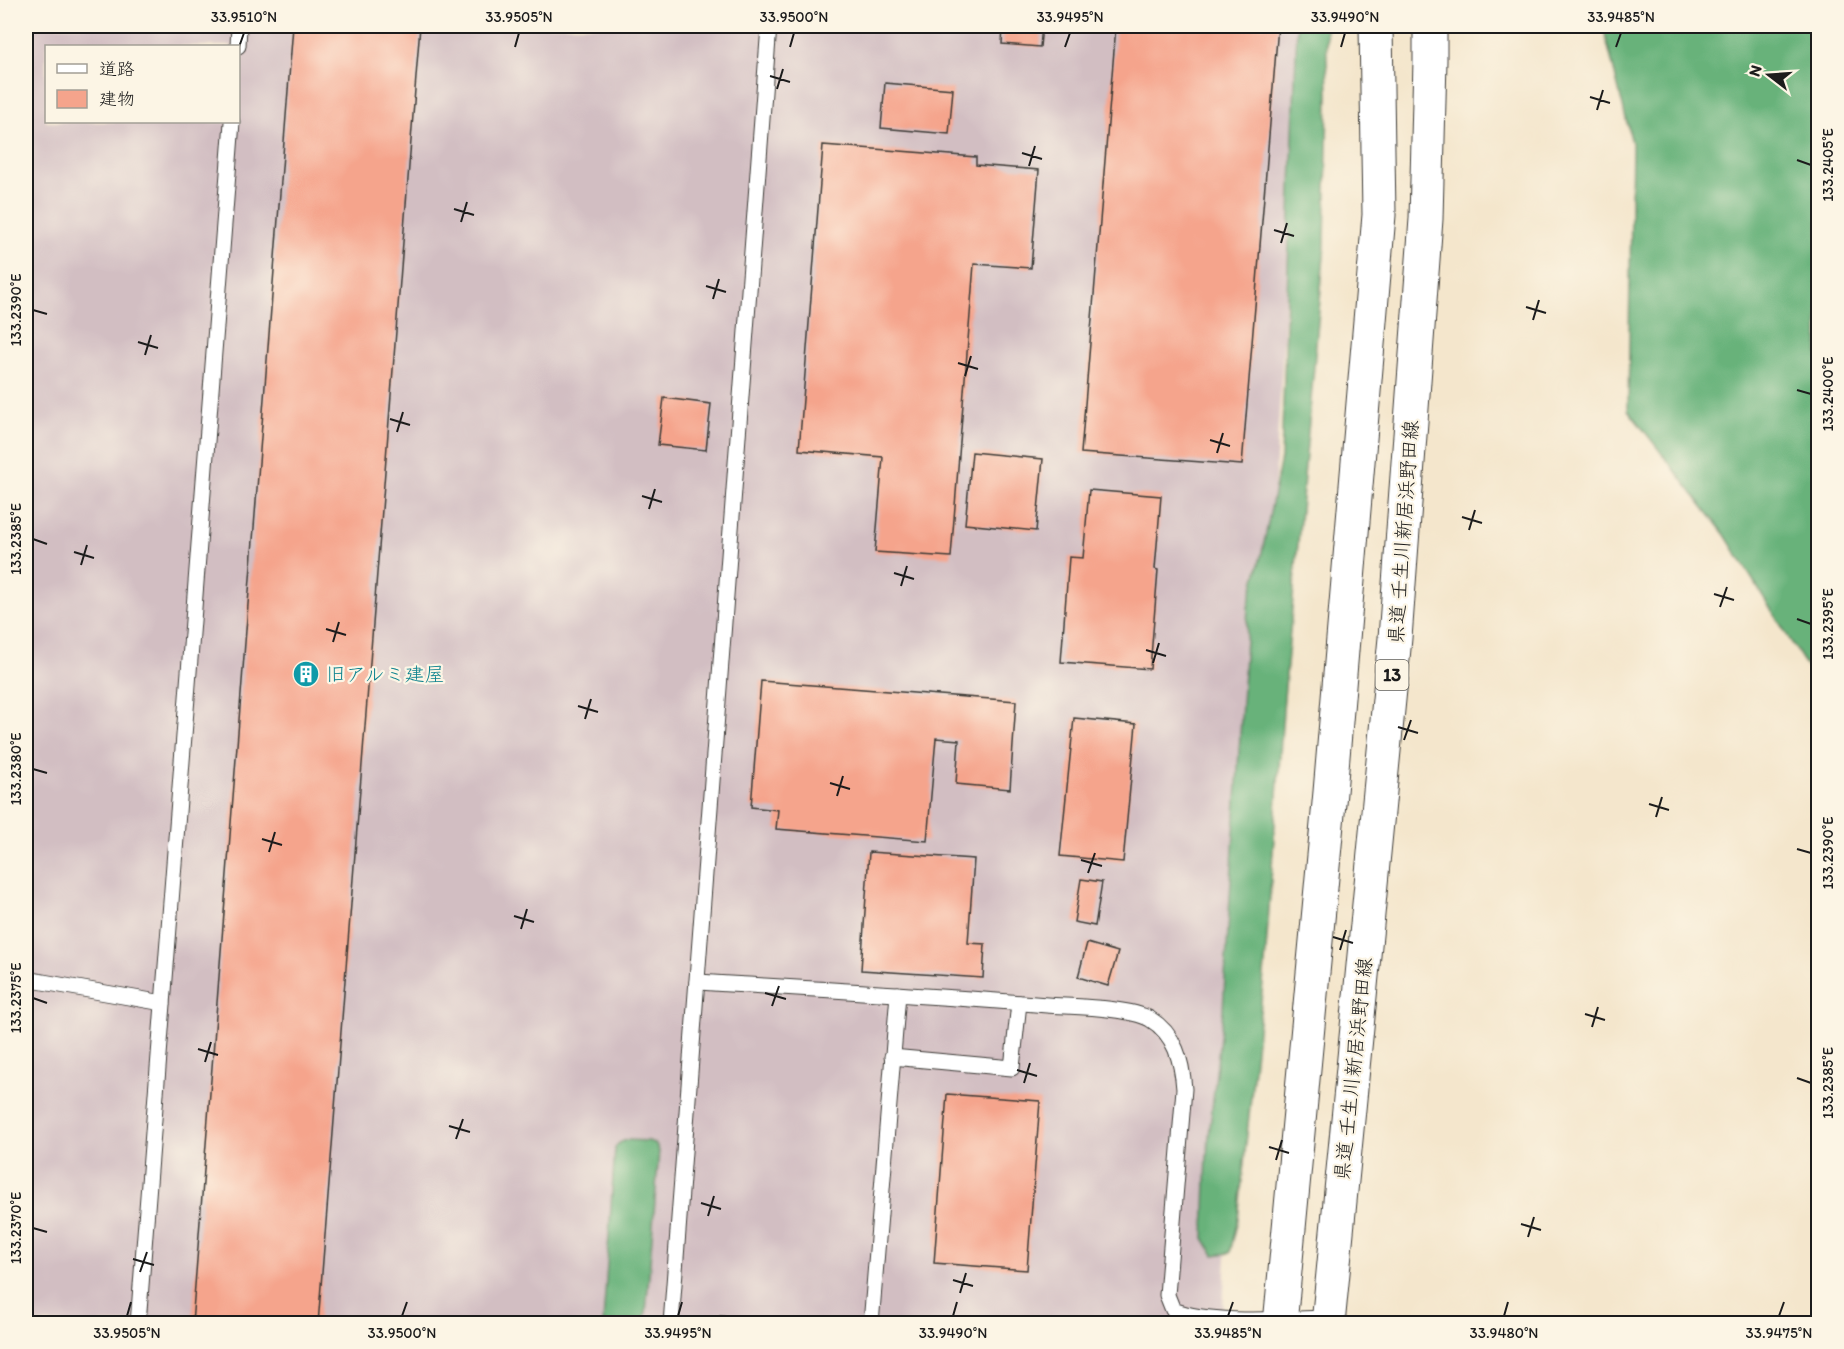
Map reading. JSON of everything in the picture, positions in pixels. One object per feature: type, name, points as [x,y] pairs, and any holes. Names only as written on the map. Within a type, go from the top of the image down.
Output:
[{"type":"main road","points":[[1280,1321],[1331,780],[1379,214],[1376,26]]},
{"type":"main road","name":"県道 壬生川新居浜野田線","points":[[1328,1321],[1395,638],[1426,219],[1430,26]]},
{"type":"lane","points":[[238,45],[239,26]]},
{"type":"lane","points":[[671,1323],[769,26]]},
{"type":"lane","points":[[138,1323],[232,123]]},
{"type":"lane","points":[[26,979],[163,1003]]},
{"type":"lane","points":[[697,982],[1122,1011],[1147,1017],[1162,1027],[1179,1056],[1183,1071],[1184,1089],[1167,1295],[1173,1310],[1187,1315],[1234,1319],[1328,1321]]},
{"type":"lane","points":[[871,1323],[898,994]]},
{"type":"lane","points":[[892,1057],[1012,1068],[1018,1003]]},
{"type":"shaded area","points":[[26,26],[1303,26],[1222,1323],[26,1323]]},
{"type":"green space","points":[[1297,26],[1326,26],[1328,95],[1325,245],[1284,698],[1265,965],[1238,1219],[1230,1253],[1214,1255],[1204,1238],[1207,1154],[1223,1010],[1248,607],[1263,548],[1281,458]]},
{"type":"green space","points":[[1603,26],[1818,26],[1818,685],[1725,535],[1628,410],[1632,143]]},
{"type":"green space","points":[[626,1140],[649,1141],[656,1144],[659,1151],[646,1312],[642,1323],[603,1323],[615,1148]]},
{"type":"building","name":"旧アルミ建屋","points":[[293,26],[420,26],[318,1324],[192,1324]]},
{"type":"building","points":[[1003,26],[1042,26],[1040,47],[1002,44]]},
{"type":"building","points":[[1116,26],[1278,26],[1242,465],[1081,453]]},
{"type":"building","points":[[885,83],[953,89],[949,134],[881,128]]},
{"type":"building","points":[[823,145],[976,157],[976,165],[1039,170],[1031,268],[974,264],[951,557],[875,552],[883,457],[799,450]]},
{"type":"building","points":[[664,398],[711,404],[706,450],[658,445]]},
{"type":"building","points":[[972,452],[1043,459],[1036,531],[965,524]]},
{"type":"building","points":[[1089,490],[1161,496],[1150,669],[1061,662],[1069,557],[1083,558]]},
{"type":"building","points":[[761,681],[1016,701],[1010,789],[956,784],[959,740],[936,738],[927,841],[776,829],[778,810],[751,807]]},
{"type":"building","points":[[1074,718],[1136,724],[1123,862],[1060,856]]},
{"type":"building","points":[[869,852],[974,859],[968,943],[985,944],[983,978],[861,970]]},
{"type":"building","points":[[1081,879],[1102,882],[1095,926],[1074,922]]},
{"type":"building","points":[[1087,943],[1118,952],[1108,986],[1078,977]]},
{"type":"building","points":[[947,1094],[1040,1101],[1027,1270],[934,1263]]},
{"type":"building","points":[[720,1316],[785,1322],[785,1324],[719,1324]]},
{"type":"place","name":"旧アルミ建屋","points":[[306,674]]}]
